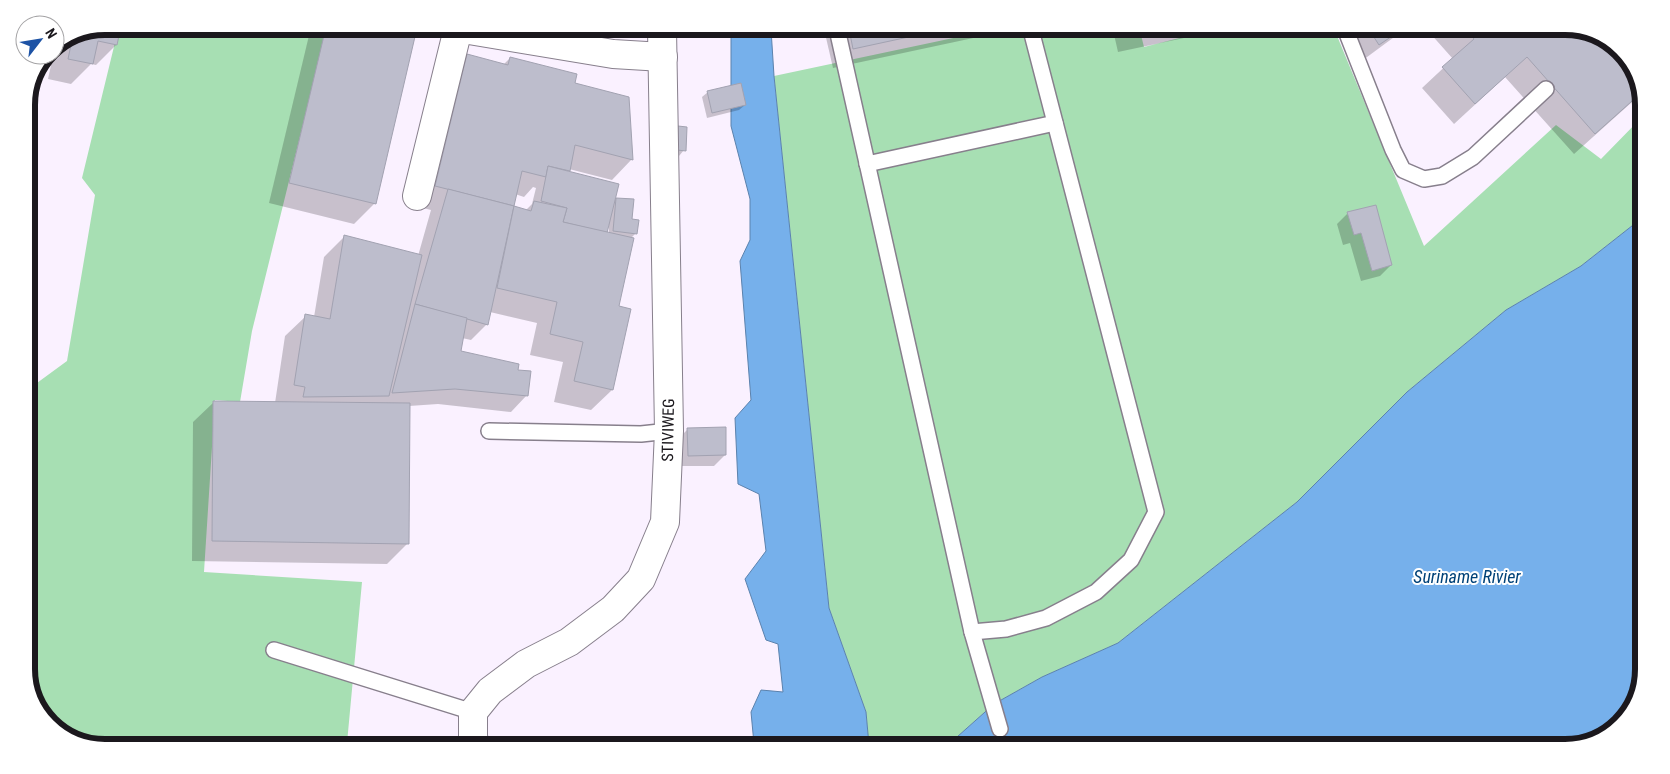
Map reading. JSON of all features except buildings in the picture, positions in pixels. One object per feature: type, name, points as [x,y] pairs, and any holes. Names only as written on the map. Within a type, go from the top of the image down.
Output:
[{"type":"street","points":[[417,196],[458,35]]},
{"type":"street","points":[[499,35],[613,54],[663,57]]},
{"type":"street","name":"STIVIWEG","points":[[473,712],[490,691],[526,664],[569,642],[613,609],[641,579],[664,522],[669,432],[662,35]]},
{"type":"street","points":[[473,712],[473,739]]},
{"type":"lane","points":[[838,35],[972,632],[1000,729]]},
{"type":"lane","points":[[972,632],[1006,629],[1046,618],[1096,592],[1131,560],[1156,512],[1032,35]]},
{"type":"lane","points":[[1348,35],[1392,150],[1403,170],[1424,179],[1442,176],[1473,157],[1546,89]]},
{"type":"lane","points":[[867,164],[1055,123]]},
{"type":"lane","points":[[489,431],[641,434],[669,432]]},
{"type":"lane","points":[[274,650],[473,712]]},
{"type":"green space","points":[[117,35],[325,35],[252,331],[240,402],[215,400],[204,572],[362,582],[347,739],[92,738],[70,730],[56,718],[40,696],[35,673],[35,384],[67,361],[95,195],[82,178]]},
{"type":"green space","points":[[967,35],[1141,35],[1144,47],[1191,35],[1337,35],[1424,246],[1556,125],[1601,159],[1635,124],[1635,224],[1581,266],[1506,310],[1407,392],[1297,502],[1118,643],[1042,677],[994,704],[955,739],[868,739],[866,712],[829,608],[774,76]]},
{"type":"water","points":[[731,35],[771,35],[829,608],[866,712],[868,739],[754,739],[751,712],[761,690],[783,692],[778,644],[766,640],[745,579],[766,551],[759,494],[738,484],[735,418],[751,400],[740,261],[750,240],[750,199],[731,126]]},
{"type":"water","name":"Suriname Rivier","points":[[1635,224],[1635,669],[1630,696],[1618,715],[1611,722],[1596,732],[1583,737],[1565,739],[955,739],[994,704],[1042,677],[1118,643],[1297,502],[1407,392],[1506,310],[1581,266]]}]
